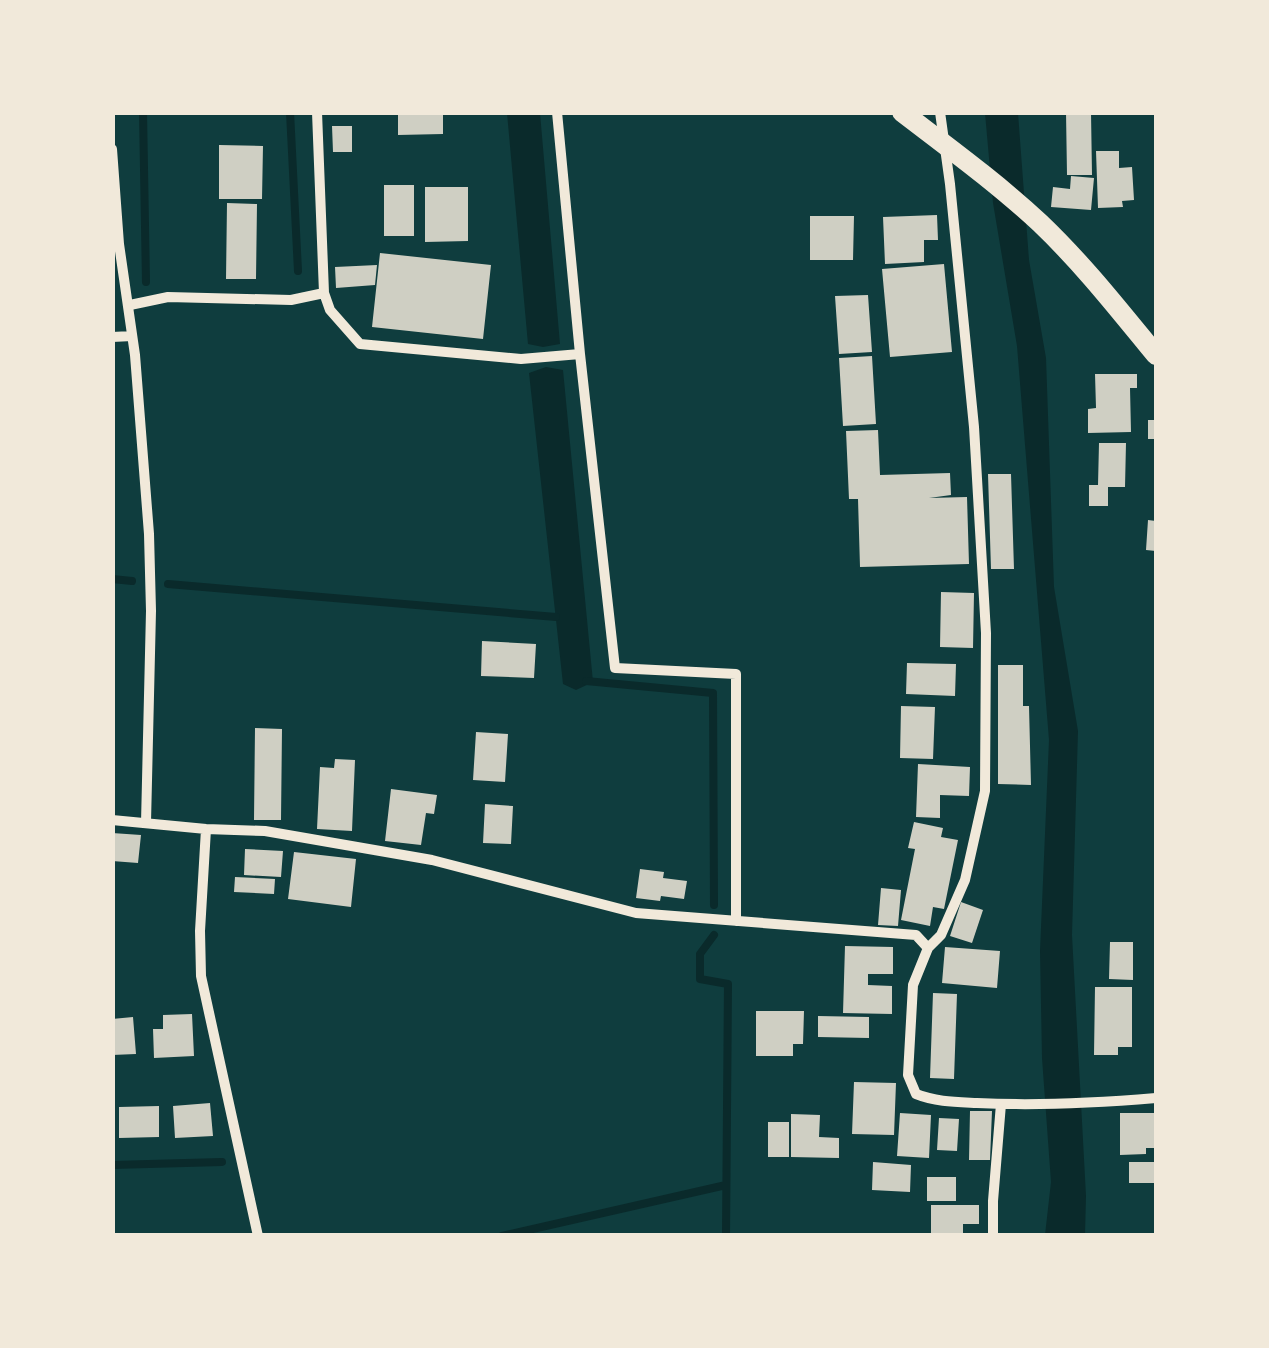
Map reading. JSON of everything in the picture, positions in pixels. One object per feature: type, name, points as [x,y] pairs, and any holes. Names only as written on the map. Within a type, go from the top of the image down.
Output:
[{"type":"highway","points":[[902,112],[970,162],[1040,223],[1092,277],[1156,355]]},
{"type":"street","points":[[317,112],[324,293],[330,310],[360,344],[520,359],[580,354]]},
{"type":"street","points":[[557,112],[615,668],[736,674],[736,921]]},
{"type":"street","points":[[940,112],[974,427],[986,633],[986,791],[965,880],[913,985],[908,1075],[916,1094],[931,1100],[1094,1104],[1156,1098]]},
{"type":"street","points":[[112,149],[120,244],[136,355],[148,516],[151,592],[146,823]]},
{"type":"street","points":[[130,305],[168,297],[291,300],[324,293]]},
{"type":"street","points":[[112,337],[132,336]]},
{"type":"street","points":[[112,820],[265,831],[432,860],[636,913],[916,935],[928,948]]},
{"type":"street","points":[[206,829],[201,976],[258,1236]]},
{"type":"street","points":[[993,1236],[1001,1104]]},
{"type":"water","points":[[507,113],[540,113],[560,344],[528,344]]},
{"type":"water","points":[[985,113],[1018,113],[1029,260],[1046,358],[1054,587],[1078,731],[1072,935],[1085,1235],[1045,1235],[1051,1182],[1042,1058],[1040,951],[1049,740],[1017,346],[993,203]]},
{"type":"water","points":[[546,367],[563,370],[593,682],[576,690],[563,684],[529,373]]},
{"type":"building","points":[[398,112],[443,112],[443,134],[398,135]]},
{"type":"building","points":[[1066,112],[1091,112],[1092,175],[1067,175]]},
{"type":"building","points":[[332,126],[352,126],[352,152],[333,152]]},
{"type":"building","points":[[219,145],[263,146],[262,199],[219,199]]},
{"type":"building","points":[[1096,151],[1119,151],[1119,168],[1132,167],[1134,200],[1122,201],[1123,207],[1098,208]]},
{"type":"building","points":[[1071,176],[1094,178],[1091,210],[1051,207],[1053,187],[1070,189]]},
{"type":"building","points":[[384,185],[414,185],[414,236],[384,236]]},
{"type":"building","points":[[425,187],[468,187],[468,241],[425,242]]},
{"type":"building","points":[[227,203],[257,204],[256,279],[226,279]]},
{"type":"building","points":[[937,215],[938,240],[924,240],[924,262],[885,264],[883,217]]},
{"type":"building","points":[[810,216],[854,216],[853,260],[810,260]]},
{"type":"building","points":[[380,253],[491,265],[483,339],[372,327]]},
{"type":"building","points":[[944,264],[952,352],[890,357],[882,269]]},
{"type":"building","points":[[377,265],[375,285],[336,288],[335,267]]},
{"type":"building","points":[[868,295],[872,352],[839,354],[835,296]]},
{"type":"building","points":[[872,356],[876,424],[843,426],[839,358]]},
{"type":"building","points":[[1095,374],[1137,374],[1137,388],[1130,388],[1131,432],[1088,433],[1088,409],[1096,408]]},
{"type":"building","points":[[1148,420],[1156,420],[1156,439],[1148,439]]},
{"type":"building","points":[[878,430],[880,475],[950,473],[951,495],[929,498],[967,497],[969,564],[860,567],[858,499],[849,499],[846,431]]},
{"type":"building","points":[[1099,443],[1126,443],[1125,487],[1108,487],[1108,506],[1089,506],[1089,485],[1098,485]]},
{"type":"building","points":[[988,474],[1011,474],[1014,569],[991,569]]},
{"type":"building","points":[[1148,520],[1156,521],[1156,551],[1146,550]]},
{"type":"building","points":[[941,592],[974,593],[973,648],[940,647]]},
{"type":"building","points":[[482,641],[536,644],[534,678],[481,676]]},
{"type":"building","points":[[907,663],[956,664],[955,696],[906,694]]},
{"type":"building","points":[[998,665],[1023,665],[1023,706],[1029,706],[1031,785],[998,784]]},
{"type":"building","points":[[901,706],[935,707],[933,759],[900,758]]},
{"type":"building","points":[[255,728],[282,729],[281,820],[254,820]]},
{"type":"building","points":[[476,732],[508,734],[505,782],[473,780]]},
{"type":"building","points":[[335,759],[355,760],[352,831],[317,829],[320,767],[334,768]]},
{"type":"building","points":[[918,764],[970,767],[969,796],[940,795],[940,818],[916,817]]},
{"type":"building","points":[[391,789],[437,795],[434,814],[426,813],[421,845],[385,841]]},
{"type":"building","points":[[485,804],[513,806],[511,844],[483,843]]},
{"type":"building","points":[[914,822],[943,828],[941,837],[958,840],[944,909],[933,907],[930,926],[901,920],[915,849],[908,848]]},
{"type":"building","points":[[112,833],[141,835],[138,863],[112,861]]},
{"type":"building","points":[[245,849],[283,851],[281,877],[244,875]]},
{"type":"building","points":[[294,852],[356,859],[351,907],[288,899]]},
{"type":"building","points":[[640,869],[664,872],[663,878],[687,881],[684,899],[636,898]]},
{"type":"building","points":[[235,877],[275,879],[274,894],[234,892]]},
{"type":"building","points":[[881,888],[901,890],[898,926],[878,925]]},
{"type":"building","points":[[961,902],[983,910],[972,943],[950,936]]},
{"type":"building","points":[[1110,942],[1133,942],[1133,980],[1109,979]]},
{"type":"building","points":[[845,946],[893,947],[893,974],[868,974],[868,985],[892,986],[892,1014],[843,1013]]},
{"type":"building","points":[[945,947],[1000,951],[997,988],[942,983]]},
{"type":"building","points":[[1095,987],[1132,987],[1132,1047],[1118,1047],[1118,1055],[1094,1055]]},
{"type":"building","points":[[933,993],[957,994],[954,1079],[930,1078]]},
{"type":"building","points":[[756,1011],[804,1011],[803,1044],[793,1044],[793,1056],[756,1056]]},
{"type":"building","points":[[192,1014],[194,1056],[154,1058],[153,1029],[163,1029],[163,1015]]},
{"type":"building","points":[[818,1016],[869,1017],[869,1038],[818,1037]]},
{"type":"building","points":[[133,1017],[136,1054],[112,1055],[112,1019]]},
{"type":"building","points":[[854,1082],[896,1083],[894,1135],[852,1134]]},
{"type":"building","points":[[210,1103],[213,1136],[175,1138],[173,1106]]},
{"type":"building","points":[[159,1106],[159,1137],[119,1138],[119,1107]]},
{"type":"building","points":[[970,1111],[992,1111],[990,1160],[969,1160]]},
{"type":"building","points":[[900,1113],[931,1115],[929,1158],[897,1156]]},
{"type":"building","points":[[1120,1113],[1156,1113],[1156,1148],[1146,1148],[1146,1154],[1120,1155]]},
{"type":"building","points":[[791,1114],[820,1115],[819,1137],[839,1138],[839,1158],[791,1157]]},
{"type":"building","points":[[939,1118],[959,1119],[957,1151],[937,1150]]},
{"type":"building","points":[[768,1122],[789,1122],[789,1157],[768,1157]]},
{"type":"building","points":[[873,1162],[911,1165],[910,1192],[872,1190]]},
{"type":"building","points":[[1129,1162],[1156,1162],[1156,1183],[1129,1183]]},
{"type":"building","points":[[927,1177],[956,1177],[956,1201],[927,1201]]},
{"type":"building","points":[[931,1205],[979,1205],[979,1224],[963,1224],[963,1236],[931,1236]]},
{"type":"waterway","points":[[143,112],[146,282]]},
{"type":"waterway","points":[[290,112],[298,271]]},
{"type":"waterway","points":[[112,579],[132,581]]},
{"type":"waterway","points":[[168,584],[556,617]]},
{"type":"waterway","points":[[586,681],[713,693],[714,905]]},
{"type":"waterway","points":[[714,935],[700,954],[700,979],[728,984],[726,1236]]},
{"type":"waterway","points":[[112,1165],[222,1162]]},
{"type":"waterway","points":[[502,1236],[726,1185]]}]
